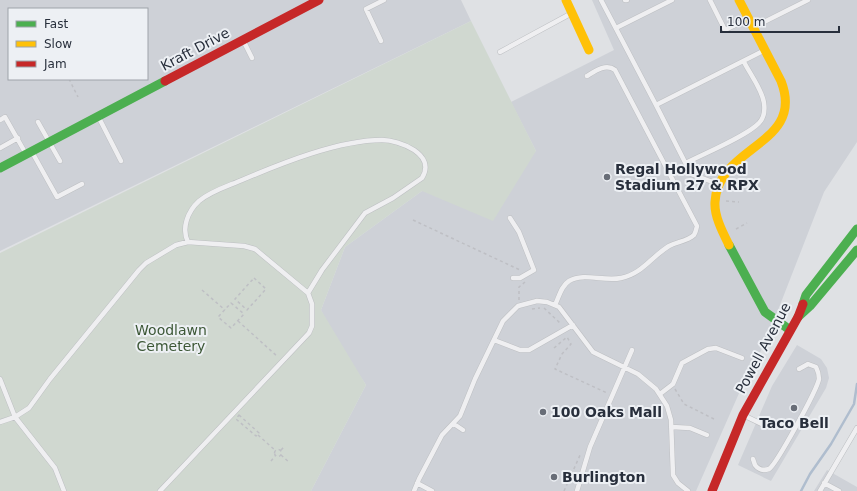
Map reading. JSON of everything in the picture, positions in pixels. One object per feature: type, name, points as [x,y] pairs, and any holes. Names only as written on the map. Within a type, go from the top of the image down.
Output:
[{"type":"main road","name":"Kraft Drive","points":[[0,168],[319,0]]},
{"type":"main road","points":[[566,0],[589,50]]},
{"type":"main road","points":[[739,0],[783,88],[785,105],[782,116],[771,136],[760,146],[732,162],[723,173],[718,184],[716,194],[716,209],[724,233],[765,312],[771,318],[790,330]]},
{"type":"main road","name":"Powell Avenue","points":[[712,491],[743,415],[798,316],[806,295],[857,229]]},
{"type":"main road","points":[[798,316],[810,306],[857,250]]},
{"type":"lane","points":[[381,41],[366,10],[384,0]]},
{"type":"lane","points":[[601,0],[693,175],[718,184]]},
{"type":"lane","points":[[616,28],[672,0]]},
{"type":"lane","points":[[710,0],[726,30],[748,18]]},
{"type":"lane","points":[[754,28],[808,0]]},
{"type":"lane","points":[[500,52],[572,13]]},
{"type":"lane","points":[[243,40],[252,58]]},
{"type":"lane","points":[[656,106],[765,50]]},
{"type":"lane","points":[[686,163],[745,133],[762,120],[764,107],[763,100],[744,62]]},
{"type":"lane","points":[[556,305],[563,287],[571,280],[582,278],[616,279],[636,273],[667,247],[691,237],[697,226],[696,221],[615,70],[610,67],[603,68],[587,76]]},
{"type":"lane","points":[[98,116],[121,161]]},
{"type":"lane","points":[[0,120],[6,117],[57,197],[82,184]]},
{"type":"lane","points":[[38,122],[60,161]]},
{"type":"lane","points":[[0,148],[18,138]]},
{"type":"lane","points":[[188,242],[185,234],[186,222],[193,208],[200,200],[218,190],[286,162],[348,144],[370,140],[396,142],[416,151],[421,157],[425,166],[425,173],[422,178],[406,190],[362,217],[322,270],[308,293]]},
{"type":"lane","points":[[510,218],[518,232],[534,270],[523,276],[513,278]]},
{"type":"lane","points":[[0,422],[15,417],[33,404],[58,369],[146,263],[176,245],[188,242],[244,246],[255,249],[308,293],[312,304],[312,326],[282,361],[160,491]]},
{"type":"lane","points":[[414,491],[442,435],[460,416],[503,320],[518,306],[537,301],[556,305],[565,312],[588,347],[597,356],[624,367],[645,378],[660,394],[669,413],[672,427],[672,472],[676,481],[688,491]]},
{"type":"lane","points":[[494,340],[520,350],[529,350],[573,325]]},
{"type":"lane","points":[[660,394],[673,384],[682,363],[708,348],[716,348],[742,358]]},
{"type":"lane","points":[[577,491],[590,447],[632,350]]},
{"type":"lane","points":[[753,458],[755,465],[760,469],[765,470],[771,467],[782,450],[815,389],[819,375],[816,368],[808,364],[799,369]]},
{"type":"lane","points":[[0,379],[15,417],[55,468],[64,491]]},
{"type":"lane","points":[[743,415],[768,427]]},
{"type":"lane","points":[[454,424],[463,430]]},
{"type":"lane","points":[[672,427],[690,428],[707,435]]},
{"type":"lane","points":[[820,491],[857,428]]},
{"type":"lane","points":[[417,483],[432,491]]},
{"type":"lane","points":[[824,483],[839,491]]},
{"type":"path","points":[[70,80],[78,97]]},
{"type":"path","points":[[726,201],[739,202]]},
{"type":"path","points":[[413,220],[520,270]]},
{"type":"path","points":[[736,229],[747,223]]},
{"type":"path","points":[[520,302],[519,287],[525,283],[523,276]]},
{"type":"path","points":[[254,278],[266,289],[247,310],[241,304],[235,299],[254,278]]},
{"type":"path","points":[[202,290],[225,310]]},
{"type":"path","points":[[231,303],[237,309],[244,314],[231,328],[218,317],[231,303]]},
{"type":"path","points":[[237,309],[241,304]]},
{"type":"path","points":[[531,309],[544,308],[560,323]]},
{"type":"path","points":[[238,321],[282,361]]},
{"type":"path","points":[[554,348],[567,337],[571,344],[562,354],[554,369],[607,393],[606,396]]},
{"type":"path","points":[[673,384],[684,404],[714,419]]},
{"type":"path","points":[[258,435],[259,433],[239,415],[236,419],[256,436],[258,435],[276,451],[276,455],[271,461]]},
{"type":"path","points":[[276,451],[285,446]]},
{"type":"path","points":[[280,450],[281,455],[290,463]]},
{"type":"path","points":[[276,455],[281,455]]},
{"type":"shaded area","points":[[0,0],[461,0],[471,21],[0,251]]},
{"type":"shaded area","name":"100 Oaks Mall","points":[[592,0],[857,0],[857,142],[824,192],[766,341],[740,391],[696,491],[311,491],[366,385],[331,332],[321,310],[345,247],[422,191],[536,151],[511,102],[614,50]]},
{"type":"shaded area","points":[[797,345],[821,359],[827,368],[829,378],[826,388],[771,481],[738,465],[772,386]]},
{"type":"shaded area","points":[[827,470],[857,487],[857,491],[814,491]]},
{"type":"green space","name":"Woodlawn Cemetery","points":[[471,21],[536,151],[493,221],[422,191],[345,247],[321,310],[366,385],[311,491],[0,491],[0,253]]},
{"type":"waterway","points":[[801,491],[854,404],[857,384]]},
{"type":"traffic: fast","points":[[0,168],[165,81]]},
{"type":"traffic: fast","points":[[803,304],[806,295],[857,229]]},
{"type":"traffic: fast","points":[[729,245],[765,312],[790,330]]},
{"type":"traffic: fast","points":[[798,317],[810,306],[857,250]]},
{"type":"traffic: slow","points":[[566,0],[589,50]]},
{"type":"traffic: slow","points":[[729,245],[719,224],[715,207],[720,183],[730,168],[772,132],[782,119],[785,102],[781,81],[739,0]]},
{"type":"traffic: jam","points":[[165,81],[319,0]]},
{"type":"traffic: jam","points":[[712,491],[743,415],[798,317],[803,304]]},
{"type":"place","name":"Regal Hollywood Stadium 27 & RPX","points":[[607,177]]},
{"type":"place","name":"Taco Bell","points":[[794,408]]},
{"type":"place","name":"100 Oaks Mall","points":[[543,412]]},
{"type":"place","name":"Burlington","points":[[554,477]]}]
